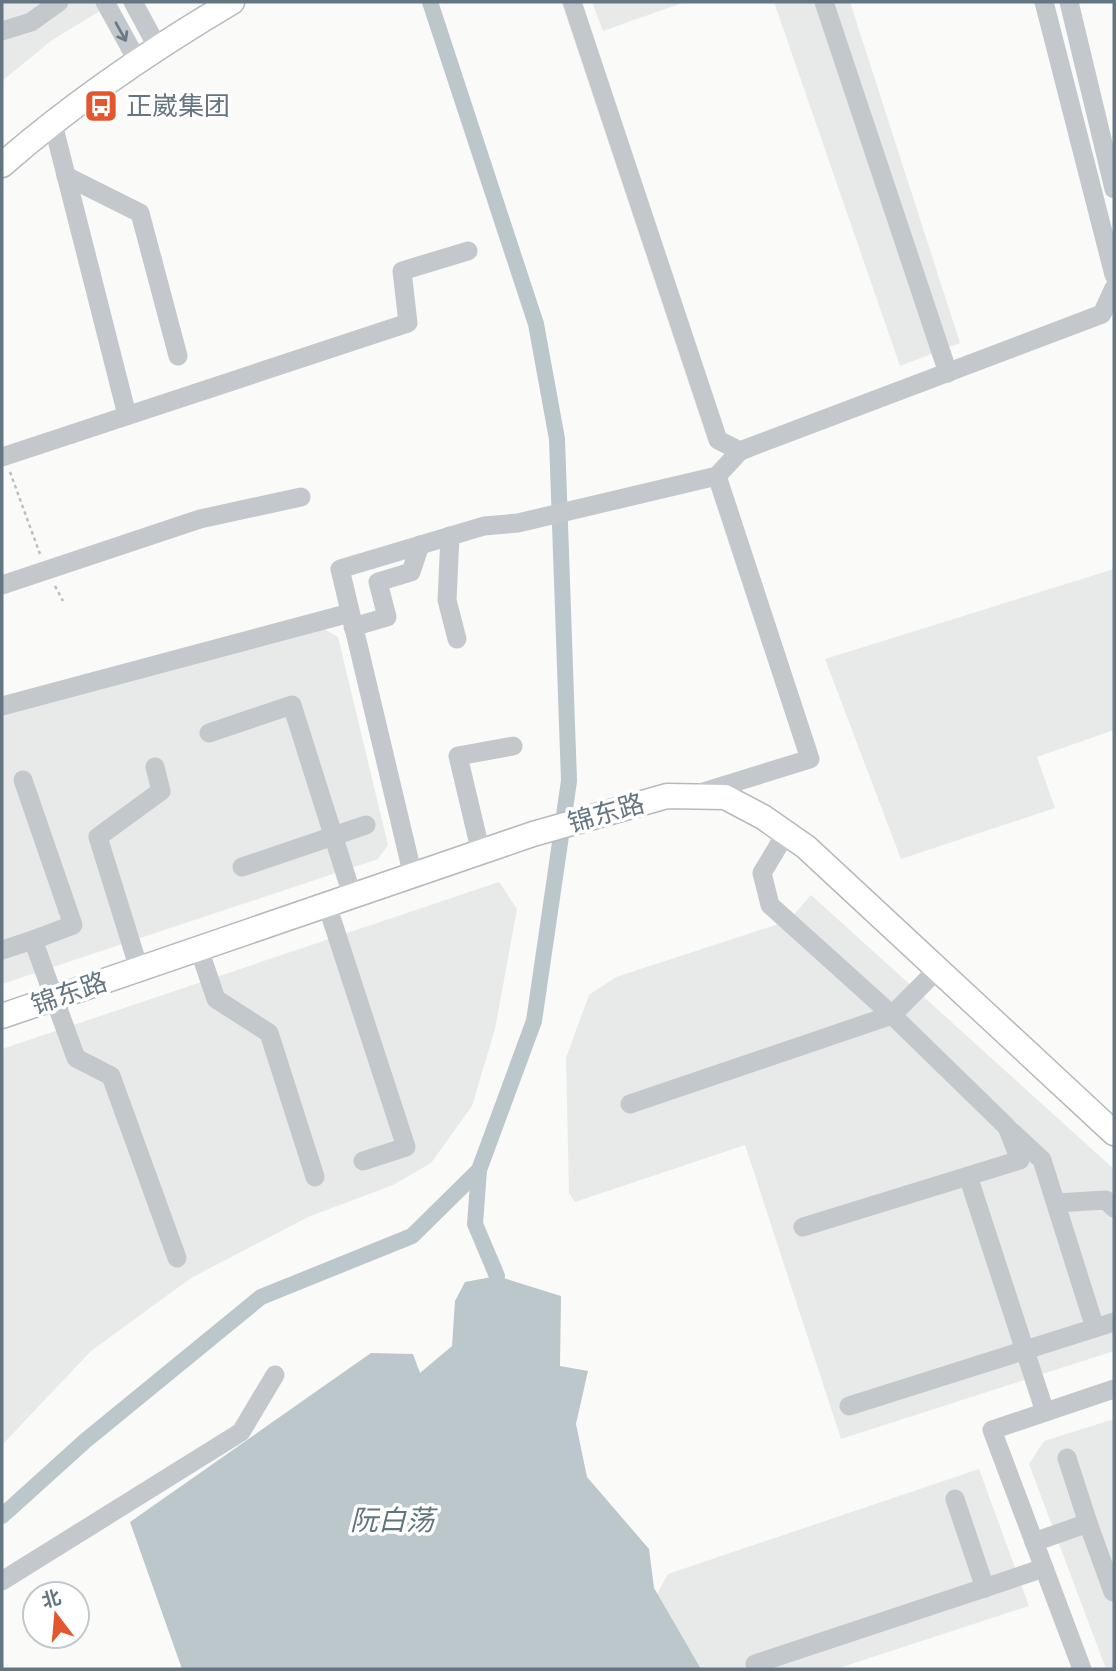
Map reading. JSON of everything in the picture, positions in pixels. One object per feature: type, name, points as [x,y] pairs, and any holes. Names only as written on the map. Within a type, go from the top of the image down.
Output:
[{"type":"main road","points":[[2,165],[52,124],[138,62],[232,2]]},
{"type":"main road","name":"锦东路","points":[[2,1016],[533,834],[667,796],[697,794],[724,797],[806,847],[1114,1133]]},
{"type":"street","points":[[2,31],[31,22],[59,2]]},
{"type":"street","points":[[104,2],[138,62]]},
{"type":"street","points":[[133,2],[158,48]]},
{"type":"street","points":[[572,2],[718,440],[740,451]]},
{"type":"street","points":[[824,2],[948,373]]},
{"type":"street","points":[[1044,2],[1114,275]]},
{"type":"street","points":[[1069,2],[1114,189]]},
{"type":"street","points":[[52,124],[127,415]]},
{"type":"street","points":[[66,176],[140,213],[178,356]]},
{"type":"street","points":[[3,456],[408,323],[402,271],[468,251]]},
{"type":"street","points":[[413,876],[340,569],[484,526],[541,517],[717,476],[740,451],[1102,313],[1114,288]]},
{"type":"street","points":[[697,794],[810,759],[717,476]]},
{"type":"street","points":[[2,585],[200,519],[302,497]]},
{"type":"street","points":[[450,536],[447,600],[457,639]]},
{"type":"street","points":[[2,706],[352,620],[387,617],[379,582],[411,572],[420,545]]},
{"type":"street","points":[[209,733],[292,705],[352,895]]},
{"type":"street","points":[[481,853],[458,756],[513,746]]},
{"type":"street","points":[[139,969],[98,837],[161,791],[155,767]]},
{"type":"street","points":[[2,950],[73,925],[23,780]]},
{"type":"street","points":[[242,867],[366,825]]},
{"type":"street","points":[[786,833],[762,873],[771,905],[892,1015],[1042,1160],[1095,1328]]},
{"type":"street","points":[[327,905],[406,1147],[363,1161]]},
{"type":"street","points":[[33,940],[76,1058],[111,1076],[177,1258]]},
{"type":"street","points":[[199,949],[216,999],[269,1033],[315,1177]]},
{"type":"street","points":[[630,1104],[892,1015],[937,970]]},
{"type":"street","points":[[803,1227],[1020,1160],[1007,1127]]},
{"type":"street","points":[[968,1176],[1045,1412]]},
{"type":"street","points":[[1056,1203],[1106,1200],[1114,1208]]},
{"type":"street","points":[[849,1406],[1114,1322]]},
{"type":"street","points":[[2,1581],[241,1432],[275,1375]]},
{"type":"street","points":[[1082,1669],[992,1430],[1114,1389]]},
{"type":"street","points":[[1067,1458],[1113,1592]]},
{"type":"street","points":[[955,1499],[985,1587]]},
{"type":"street","points":[[1034,1542],[1088,1523]]},
{"type":"street","points":[[755,1664],[1044,1568]]},
{"type":"path","points":[[3,456],[46,569],[64,601]]},
{"type":"shaded area","points":[[2,2],[115,2],[52,40],[2,81]]},
{"type":"shaded area","points":[[592,2],[685,2],[603,31]]},
{"type":"shaded area","points":[[774,2],[850,2],[960,343],[900,366]]},
{"type":"shaded area","points":[[1114,569],[1114,730],[1037,757],[1055,808],[901,859],[825,659]]},
{"type":"shaded area","points":[[313,623],[338,637],[388,845],[378,859],[2,984],[2,710]]},
{"type":"shaded area","points":[[499,882],[517,909],[495,1029],[472,1106],[431,1163],[393,1185],[308,1217],[191,1278],[91,1351],[2,1445],[2,1049]]},
{"type":"shaded area","points":[[811,895],[1114,1169],[1114,1351],[841,1439],[745,1145],[575,1202],[569,1193],[566,1058],[589,995],[616,977],[788,921]]},
{"type":"shaded area","points":[[1114,1419],[1114,1669],[1106,1669],[1029,1464],[1044,1441]]},
{"type":"shaded area","points":[[979,1469],[1029,1606],[836,1669],[701,1669],[657,1594],[668,1574]]},
{"type":"water","name":"阮白荡","points":[[497,1276],[561,1296],[560,1366],[588,1371],[576,1424],[587,1477],[649,1549],[654,1588],[701,1669],[182,1669],[130,1522],[371,1353],[413,1354],[420,1373],[452,1346],[455,1301],[465,1282]]},
{"type":"waterway","points":[[2,1516],[85,1441],[261,1297],[412,1236],[479,1170],[534,1021],[569,781],[557,439],[536,324],[430,2]]},
{"type":"waterway","points":[[479,1170],[475,1224],[497,1276]]},
{"type":"place","name":"正崴集团","points":[[101,106]]}]
